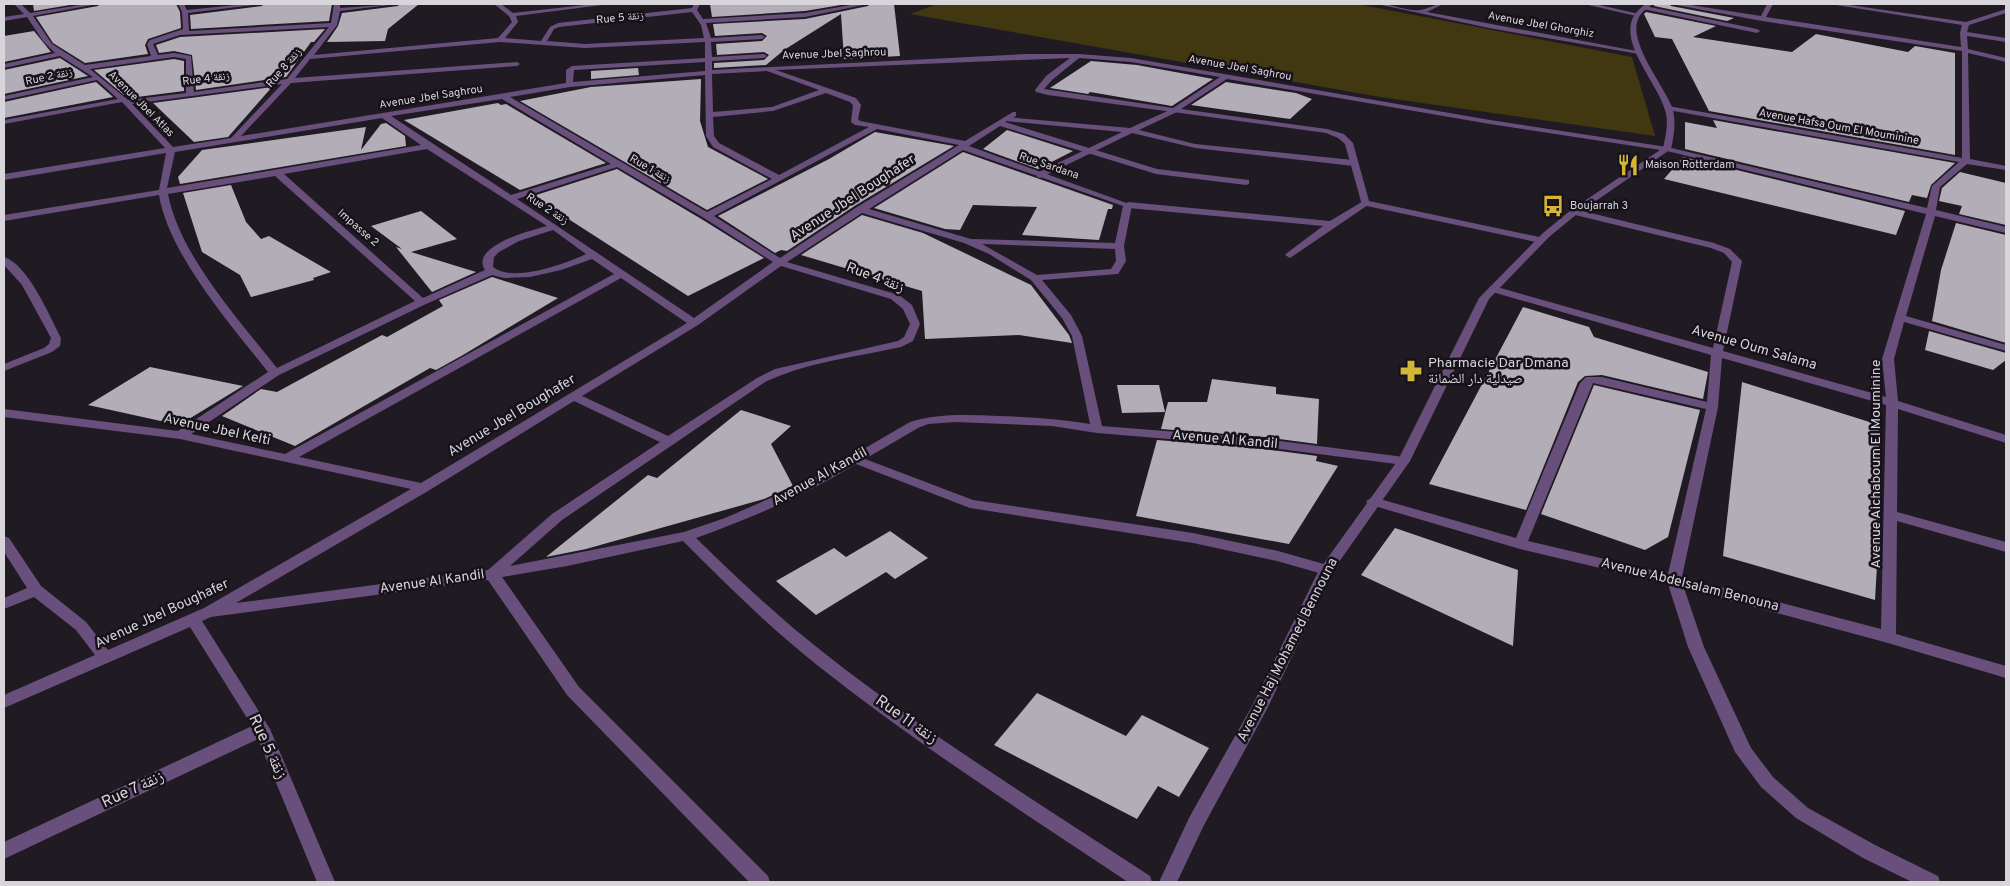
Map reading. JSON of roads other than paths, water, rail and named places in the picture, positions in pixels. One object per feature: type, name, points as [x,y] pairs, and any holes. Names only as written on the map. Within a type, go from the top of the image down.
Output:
[{"type":"street","name":"Avenue Jbel Atlas","points":[[16,4],[25,9],[40,35],[59,54],[99,78],[171,150],[163,192],[167,215],[174,233],[226,310],[274,373]]},
{"type":"street","points":[[4,19],[95,4]]},
{"type":"street","points":[[180,34],[186,30],[185,12],[181,4]]},
{"type":"street","points":[[185,12],[259,4]]},
{"type":"street","points":[[155,57],[150,44],[152,41],[180,34],[334,25],[336,7],[395,4]]},
{"type":"street","points":[[498,5],[513,4]]},
{"type":"street","points":[[512,15],[606,4]]},
{"type":"street","points":[[701,22],[805,16],[865,4]]},
{"type":"street","name":"Avenue Jbel Ghorghiz","points":[[1380,4],[1639,52]]},
{"type":"street","points":[[1420,12],[1440,4]]},
{"type":"street","points":[[1587,4],[1636,14]]},
{"type":"street","points":[[1674,4],[1965,50],[2006,60]]},
{"type":"street","points":[[1762,18],[1770,4]]},
{"type":"street","points":[[1833,4],[1965,28],[2006,40]]},
{"type":"street","points":[[498,5],[512,15],[515,22],[500,40]]},
{"type":"street","points":[[1667,149],[1671,132],[1668,108],[1639,52],[1632,28],[1636,14],[1648,6],[1757,31]]},
{"type":"street","points":[[695,7],[706,30],[708,39],[710,136],[716,145],[779,179]]},
{"type":"street","name":"Rue 5 زنقة","points":[[543,43],[549,32],[558,25],[695,7]]},
{"type":"street","points":[[1965,28],[2006,11]]},
{"type":"street","points":[[1994,15],[2006,18]]},
{"type":"street","name":"Rue 8 زنقة","points":[[234,139],[289,81],[334,25]]},
{"type":"street","points":[[1965,28],[1966,160]]},
{"type":"street","points":[[309,57],[500,40],[585,46],[762,37]]},
{"type":"street","points":[[4,66],[59,54]]},
{"type":"street","points":[[81,68],[178,54],[189,57],[190,94]]},
{"type":"street","points":[[570,86],[569,70],[572,68],[764,56]]},
{"type":"street","points":[[1076,56],[1040,87],[1041,91],[1326,131],[1341,136],[1349,143],[1353,163],[1366,203]]},
{"type":"street","name":"Avenue Jbel Saghrou","points":[[4,177],[570,86],[762,68],[1076,56],[1131,60],[1490,122],[1667,149],[2006,230]]},
{"type":"street","name":"Rue 4 زنقة","points":[[4,122],[124,101],[289,81],[517,64]]},
{"type":"street","points":[[762,68],[827,90]]},
{"type":"street","points":[[1040,175],[1174,110],[1225,77]]},
{"type":"street","name":"Rue 2 زنقة","points":[[4,98],[99,78]]},
{"type":"street","points":[[709,115],[773,109],[827,90]]},
{"type":"street","name":"Rue Sardana","points":[[827,90],[856,102],[855,122],[966,145],[1040,175],[1128,205],[1332,224]]},
{"type":"street","name":"Rue 1 زنقة","points":[[505,97],[707,216],[782,263]]},
{"type":"street","name":"Avenue Hafsa Oum El Mouminine","points":[[1668,108],[2006,168]]},
{"type":"street","name":"Rue 2 زنقة","points":[[385,116],[428,146],[556,227],[593,255],[694,323]]},
{"type":"street","points":[[1006,119],[1132,132],[1194,146],[1353,163]]},
{"type":"street","points":[[1006,119],[1134,166],[1167,174],[1246,182]]},
{"type":"street","name":"Avenue Jbel Boughafer","points":[[4,702],[208,612],[423,488],[694,323],[732,294],[782,263],[860,209],[1006,119]]},
{"type":"street","points":[[707,216],[876,127]]},
{"type":"street","points":[[4,218],[277,174],[428,146]]},
{"type":"street","name":"Avenue Haj Mohamed Bennouna","points":[[1168,882],[1196,822],[1259,709],[1326,570],[1373,501],[1404,461],[1484,298],[1541,240],[1574,212],[1667,149]]},
{"type":"street","name":"Avenue Aichaboum El Mouminine","points":[[1888,637],[1892,403],[1888,359],[1932,212],[1936,186],[1966,160]]},
{"type":"street","points":[[510,198],[620,164]]},
{"type":"street","name":"Impasse 2","points":[[277,174],[422,302]]},
{"type":"street","points":[[1290,255],[1332,224],[1366,203],[1541,240]]},
{"type":"street","points":[[1035,278],[1114,272],[1118,269],[1121,261],[1119,246],[1128,205]]},
{"type":"street","points":[[860,209],[967,240],[992,252],[1035,278],[1067,317],[1077,336],[1097,429]]},
{"type":"street","points":[[1574,212],[1714,246],[1734,257],[1737,262],[1717,354],[1712,407],[1674,580],[1696,647],[1744,752],[1767,782],[1802,813],[1870,852],[1931,882]]},
{"type":"street","points":[[492,271],[487,264],[491,253],[512,241],[556,227]]},
{"type":"street","points":[[967,240],[1119,246]]},
{"type":"street","points":[[180,436],[274,373],[422,302],[492,271],[525,274],[547,272],[574,264],[593,255]]},
{"type":"street","points":[[4,260],[13,268],[30,290],[56,338],[54,346],[48,350],[4,368]]},
{"type":"street","name":"Rue 4 زنقة","points":[[668,441],[761,380],[779,371],[804,364],[895,346],[910,339],[916,324],[912,314],[903,302],[859,285],[782,263]]},
{"type":"street","points":[[286,459],[621,274]]},
{"type":"street","name":"Avenue Oum Salama","points":[[1493,289],[1892,403],[2006,439]]},
{"type":"street","points":[[1901,318],[2006,348]]},
{"type":"street","points":[[1520,544],[1586,382],[1590,379],[1602,380],[1712,407]]},
{"type":"street","points":[[572,396],[668,441]]},
{"type":"street","name":"Avenue Jbel Kelti","points":[[4,413],[180,436],[423,488]]},
{"type":"street","name":"Avenue Al Kandil","points":[[208,612],[492,574],[567,561],[686,536],[730,522],[810,486],[914,425],[939,419],[1052,422],[1097,429],[1266,443],[1404,461]]},
{"type":"street","points":[[668,441],[540,530],[492,574],[573,691],[760,882]]},
{"type":"street","points":[[854,459],[970,504],[1193,538],[1278,556],[1326,570]]},
{"type":"street","name":"Avenue Abdelsalam Benouna","points":[[1373,501],[1520,544],[1674,580],[1888,637],[2006,672]]},
{"type":"street","points":[[1891,515],[2006,547]]},
{"type":"street","name":"Rue 11 زنقة","points":[[686,536],[748,597],[843,676],[974,768],[1143,882]]},
{"type":"street","points":[[4,541],[36,590],[81,626],[106,658]]},
{"type":"street","points":[[4,604],[36,590]]},
{"type":"street","name":"Rue 5 زنقة","points":[[192,619],[262,729],[326,882]]},
{"type":"street","name":"Rue 7 زنقة","points":[[4,851],[262,729]]},
{"type":"place","name":"Maison Rotterdam","points":[[1628,165]]},
{"type":"place","name":"Boujarrah 3","points":[[1553,206]]},
{"type":"place","name":"Pharmacie Dar Dmana صيدلية دار الضمانة","points":[[1411,371]]}]
